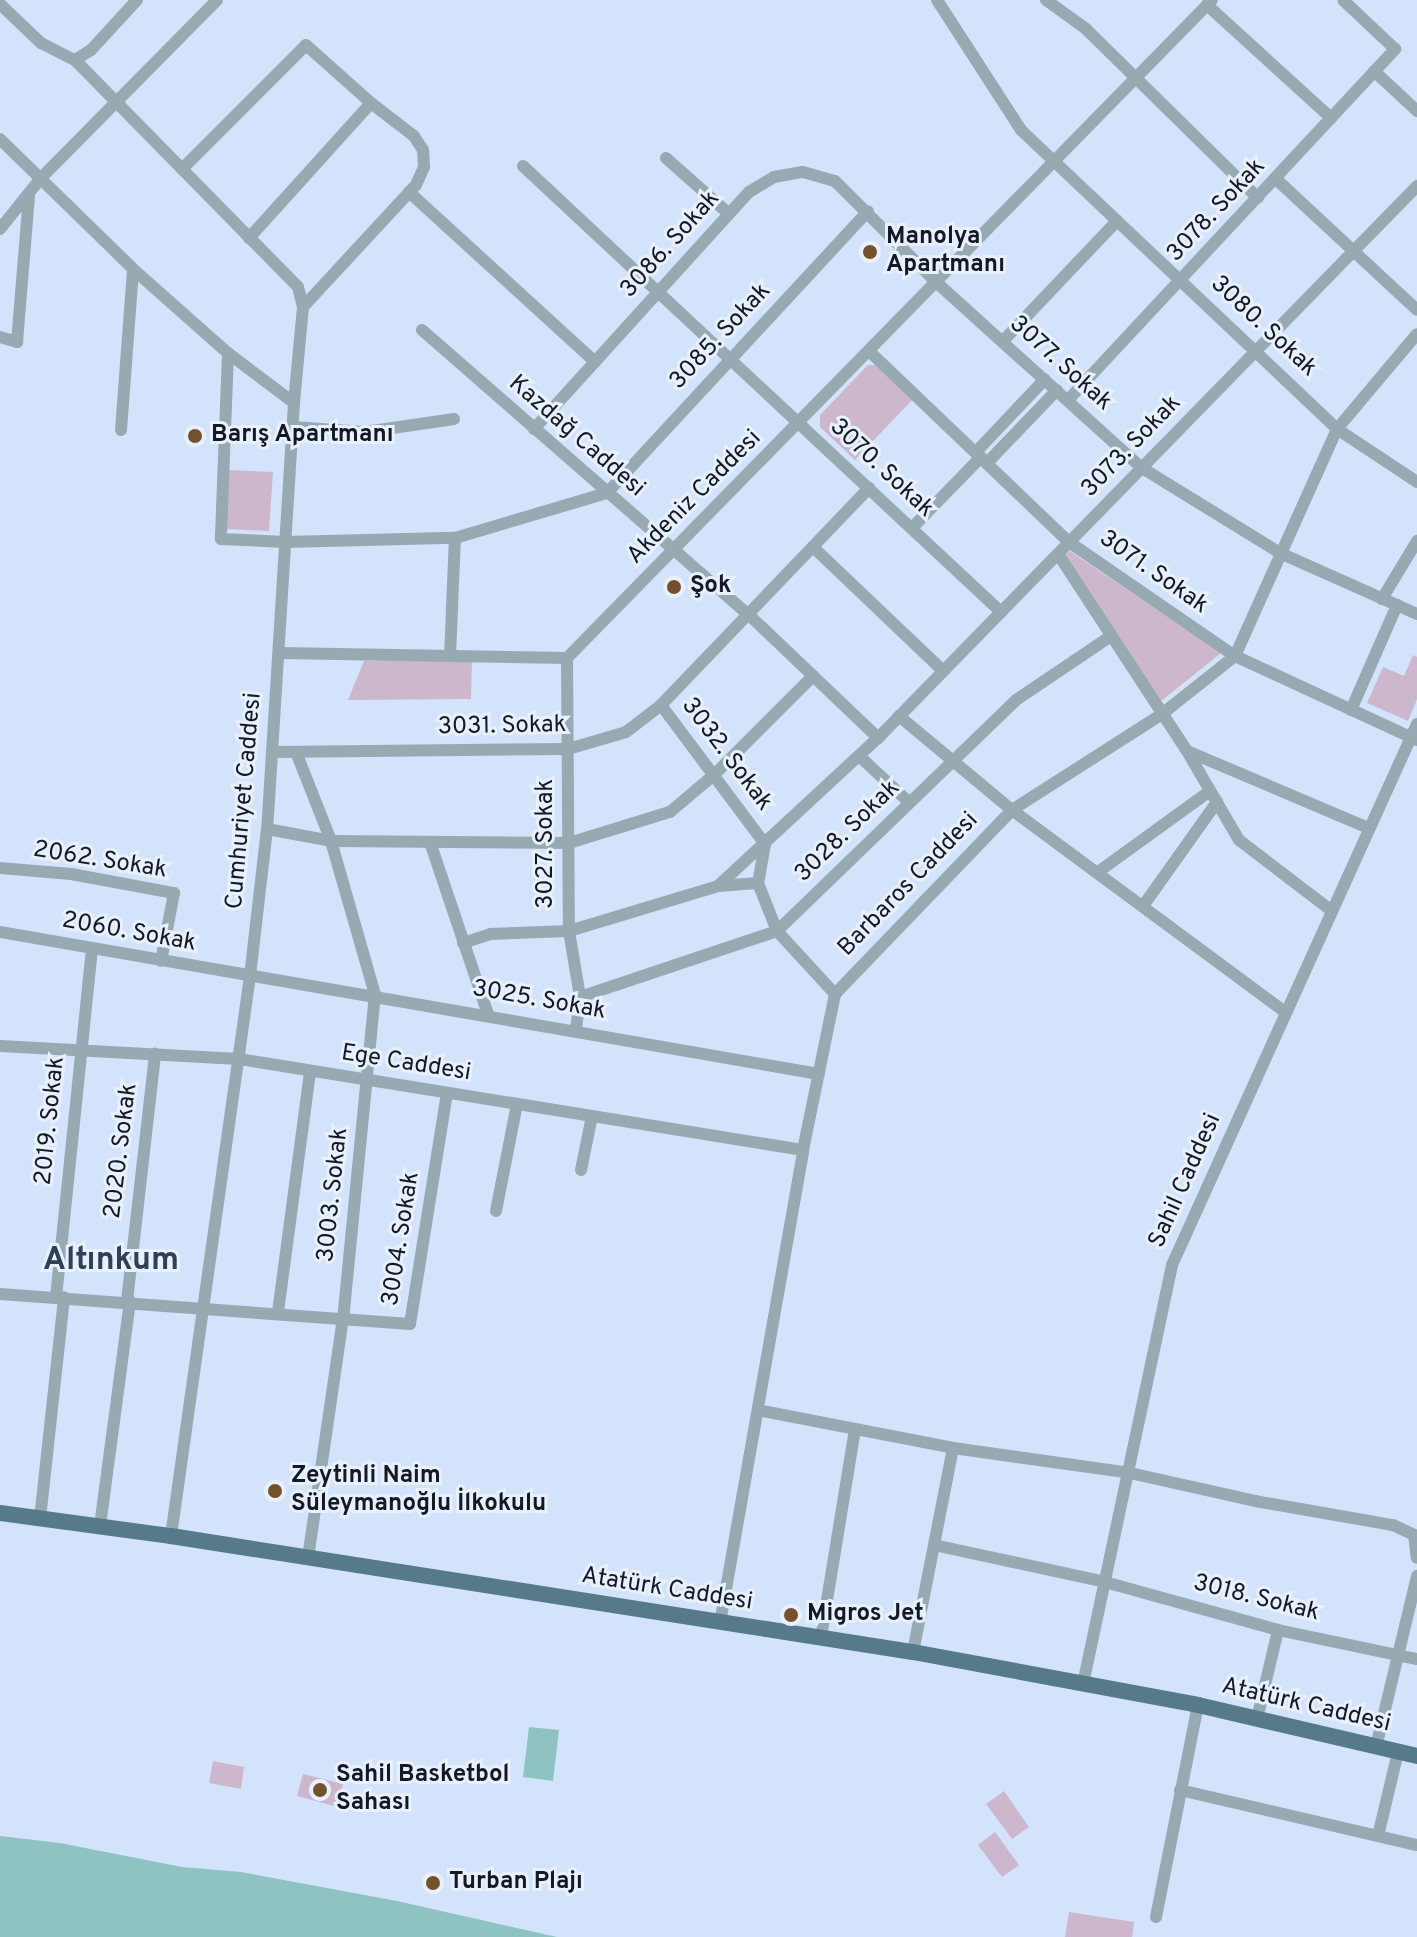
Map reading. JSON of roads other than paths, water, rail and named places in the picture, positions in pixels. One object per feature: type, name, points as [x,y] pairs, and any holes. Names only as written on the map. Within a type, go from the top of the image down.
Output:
[{"type":"main road","name":"Atatürk Caddesi","points":[[0,1513],[171,1536],[913,1652],[1198,1705],[1417,1756]]},
{"type":"street","points":[[75,60],[91,50],[137,0]]},
{"type":"street","points":[[0,229],[41,178],[217,0]]},
{"type":"street","name":"3080. Sokak","points":[[937,0],[1021,130],[1337,429],[1417,482]]},
{"type":"street","points":[[1046,0],[1086,29],[1258,198]]},
{"type":"street","name":"3078. Sokak","points":[[1068,400],[1395,49],[1343,0]]},
{"type":"street","points":[[1209,2],[1331,118]]},
{"type":"street","name":"Akdeniz Caddesi","points":[[567,658],[1209,2]]},
{"type":"street","points":[[0,4],[41,43],[75,60],[298,287],[303,307]]},
{"type":"street","points":[[182,169],[306,45],[371,103],[414,136],[423,150],[424,167],[409,192],[303,307]]},
{"type":"street","points":[[1374,71],[1417,111]]},
{"type":"street","points":[[249,238],[371,103]]},
{"type":"street","points":[[0,139],[133,269],[228,353],[294,403]]},
{"type":"street","points":[[666,158],[729,214]]},
{"type":"street","name":"3070. Sokak","points":[[523,166],[1001,612]]},
{"type":"street","name":"3086. Sokak","points":[[534,429],[749,192],[774,177],[803,172],[835,181],[868,211]]},
{"type":"street","points":[[1276,179],[1417,310]]},
{"type":"street","name":"3073. Sokak","points":[[718,886],[878,738],[1417,186]]},
{"type":"street","points":[[409,192],[595,362]]},
{"type":"street","points":[[0,337],[17,342],[29,195]]},
{"type":"street","name":"3077. Sokak","points":[[868,211],[936,282],[1142,468],[1280,553],[1417,614]]},
{"type":"street","name":"3085. Sokak","points":[[607,493],[868,211]]},
{"type":"street","points":[[1003,341],[1117,221]]},
{"type":"street","points":[[121,430],[133,269]]},
{"type":"street","name":"Cumhuriyet Caddesi","points":[[171,1536],[239,1059],[267,829],[303,307]]},
{"type":"street","name":"Kazdağ Caddesi","points":[[422,330],[748,614],[878,738]]},
{"type":"street","name":"Barbaros Caddesi","points":[[835,994],[1012,810],[1162,714],[1235,656],[1337,429],[1417,334]]},
{"type":"street","name":"3071. Sokak","points":[[869,351],[1069,542],[1235,656],[1414,739]]},
{"type":"street","points":[[228,353],[221,539],[286,542],[455,538],[607,493]]},
{"type":"street","points":[[981,457],[1045,379]]},
{"type":"street","points":[[912,528],[981,457],[1057,390]]},
{"type":"street","points":[[293,427],[365,432],[454,419]]},
{"type":"street","name":"3031. Sokak","points":[[273,752],[568,749],[626,732],[661,705],[869,488]]},
{"type":"street","points":[[450,656],[455,538]]},
{"type":"street","points":[[1382,599],[1417,541]]},
{"type":"street","points":[[813,547],[943,671]]},
{"type":"street","points":[[1058,554],[1187,751],[1239,840],[1332,911]]},
{"type":"street","points":[[1351,710],[1397,605]]},
{"type":"street","name":"3028. Sokak","points":[[580,997],[777,931],[1016,700],[1111,636]]},
{"type":"street","points":[[280,653],[567,658]]},
{"type":"street","name":"3027. Sokak","points":[[567,658],[569,931],[580,997],[576,1029]]},
{"type":"street","points":[[267,829],[331,841],[569,843],[670,812],[715,774],[813,676]]},
{"type":"street","name":"3032. Sokak","points":[[661,705],[765,844],[758,883]]},
{"type":"street","points":[[899,716],[1012,810],[1285,1012]]},
{"type":"street","name":"Sahil Caddesi","points":[[1083,1684],[1172,1265],[1368,828],[1414,739],[1417,724]]},
{"type":"street","points":[[1187,751],[1368,828]]},
{"type":"street","name":"3003. Sokak","points":[[296,752],[331,841],[375,994],[369,1081],[343,1318],[308,1557]]},
{"type":"street","points":[[859,756],[910,803]]},
{"type":"street","points":[[1098,872],[1214,797]]},
{"type":"street","points":[[1143,906],[1214,797]]},
{"type":"street","points":[[430,842],[488,1014]]},
{"type":"street","name":"2062. Sokak","points":[[0,868],[71,874],[174,893],[161,961]]},
{"type":"street","points":[[463,943],[490,934],[569,931],[718,886],[758,883],[777,931],[835,994],[803,1150],[720,1623]]},
{"type":"street","name":"2060. Sokak","points":[[0,932],[250,976]]},
{"type":"street","name":"2019. Sokak","points":[[40,1519],[92,949]]},
{"type":"street","name":"3025. Sokak","points":[[250,976],[375,994],[819,1074]]},
{"type":"street","name":"Ege Caddesi","points":[[0,1046],[239,1059],[803,1150]]},
{"type":"street","name":"2020. Sokak","points":[[100,1526],[155,1054]]},
{"type":"street","points":[[278,1312],[310,1072]]},
{"type":"street","name":"3004. Sokak","points":[[343,1318],[410,1324],[447,1093]]},
{"type":"street","points":[[496,1211],[517,1104]]},
{"type":"street","points":[[581,1170],[592,1116]]},
{"type":"street","points":[[0,1294],[343,1318]]},
{"type":"street","points":[[758,1410],[953,1448],[1130,1473],[1255,1501],[1393,1525],[1414,1535],[1417,1558]]},
{"type":"street","points":[[821,1637],[855,1430]]},
{"type":"street","points":[[913,1652],[953,1448]]},
{"type":"street","name":"3018. Sokak","points":[[934,1545],[1105,1582],[1278,1630],[1417,1659]]},
{"type":"street","points":[[1376,1747],[1417,1576]]},
{"type":"street","points":[[1257,1719],[1278,1630]]},
{"type":"street","points":[[1156,1917],[1198,1705]]},
{"type":"street","points":[[1378,1836],[1398,1752]]},
{"type":"street","points":[[1180,1790],[1417,1845]]},
{"type":"place","name":"Manolya Apartmanı","points":[[870,252]]},
{"type":"place","name":"Barış Apartmanı","points":[[195,436]]},
{"type":"place","name":"Şok","points":[[674,587]]},
{"type":"place","name":"Zeytinli Naim Süleymanoğlu İlkokulu","points":[[275,1491]]},
{"type":"place","name":"Migros Jet","points":[[791,1615]]},
{"type":"place","name":"Sahil Basketbol Sahası","points":[[320,1790]]},
{"type":"place","name":"Turban Plajı","points":[[433,1883]]},
{"type":"district","name":"Altınkum","points":[[111,1261]]}]
